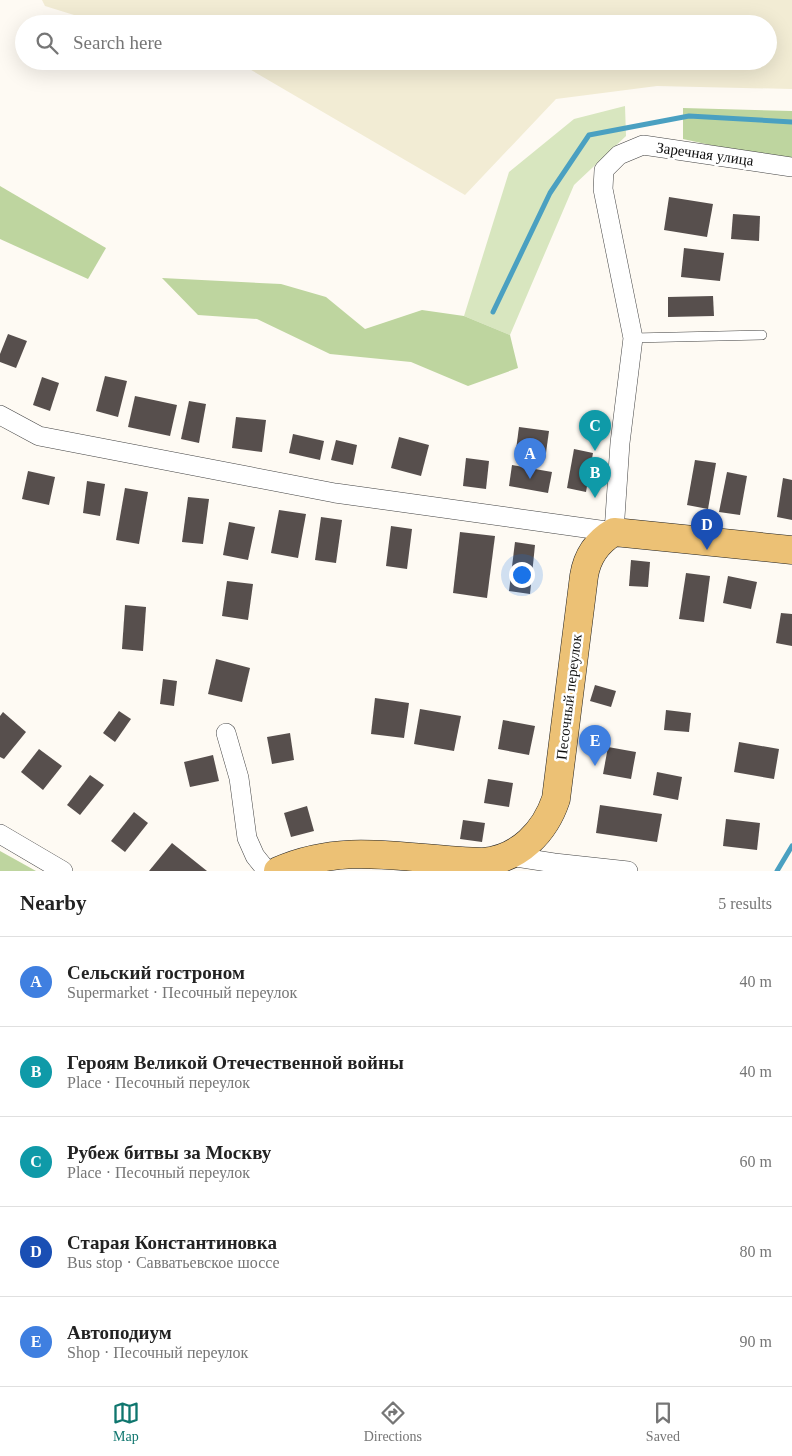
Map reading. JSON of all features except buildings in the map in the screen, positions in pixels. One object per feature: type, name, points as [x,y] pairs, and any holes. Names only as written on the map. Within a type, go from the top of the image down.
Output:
[{"type":"main road","points":[[614,532],[792,550]]},
{"type":"main road","name":"Песочный переулок","points":[[509,856],[525,846],[539,832],[553,808],[558,790],[585,571],[590,557],[598,544],[614,532]]},
{"type":"main road","points":[[278,871],[312,859],[345,854],[367,853],[483,862],[499,860],[509,856]]},
{"type":"street","name":"Заречная улица","points":[[633,338],[603,189],[604,170],[619,155],[643,145],[792,167]]},
{"type":"street","points":[[0,415],[39,436],[325,491],[614,532],[620,443],[633,338]]},
{"type":"street","points":[[226,733],[239,778],[247,838],[255,856],[267,871]]},
{"type":"street","points":[[0,834],[63,871]]},
{"type":"street","points":[[509,856],[553,867],[628,871]]},
{"type":"lane","points":[[633,338],[762,334]]},
{"type":"shaded area","points":[[42,0],[792,0],[792,89],[657,86],[556,99],[465,195],[251,70],[777,70],[777,15],[74,15],[45,6]]},
{"type":"green space","points":[[625,106],[626,136],[574,185],[510,335],[464,316],[509,172],[574,119]]},
{"type":"green space","points":[[683,108],[792,111],[792,163],[683,139]]},
{"type":"green space","points":[[0,186],[106,248],[88,279],[0,239]]},
{"type":"green space","points":[[162,278],[281,284],[326,297],[365,329],[422,310],[464,316],[510,335],[518,368],[468,386],[411,362],[330,354],[257,319],[198,315]]},
{"type":"green space","points":[[0,851],[36,871],[0,871]]},
{"type":"waterway","points":[[493,312],[550,193],[589,135],[689,116],[792,122]]},
{"type":"waterway","points":[[777,871],[792,846]]},
{"type":"place","name":"Рубеж битвы за Москву","points":[[595,451]]},
{"type":"place","name":"Сельский гостроном","points":[[530,479]]},
{"type":"place","name":"Героям Великой Отечественной войны","points":[[595,498]]},
{"type":"place","name":"Старая Константиновка","points":[[707,550]]},
{"type":"place","name":"Автоподиум","points":[[595,766]]}]
